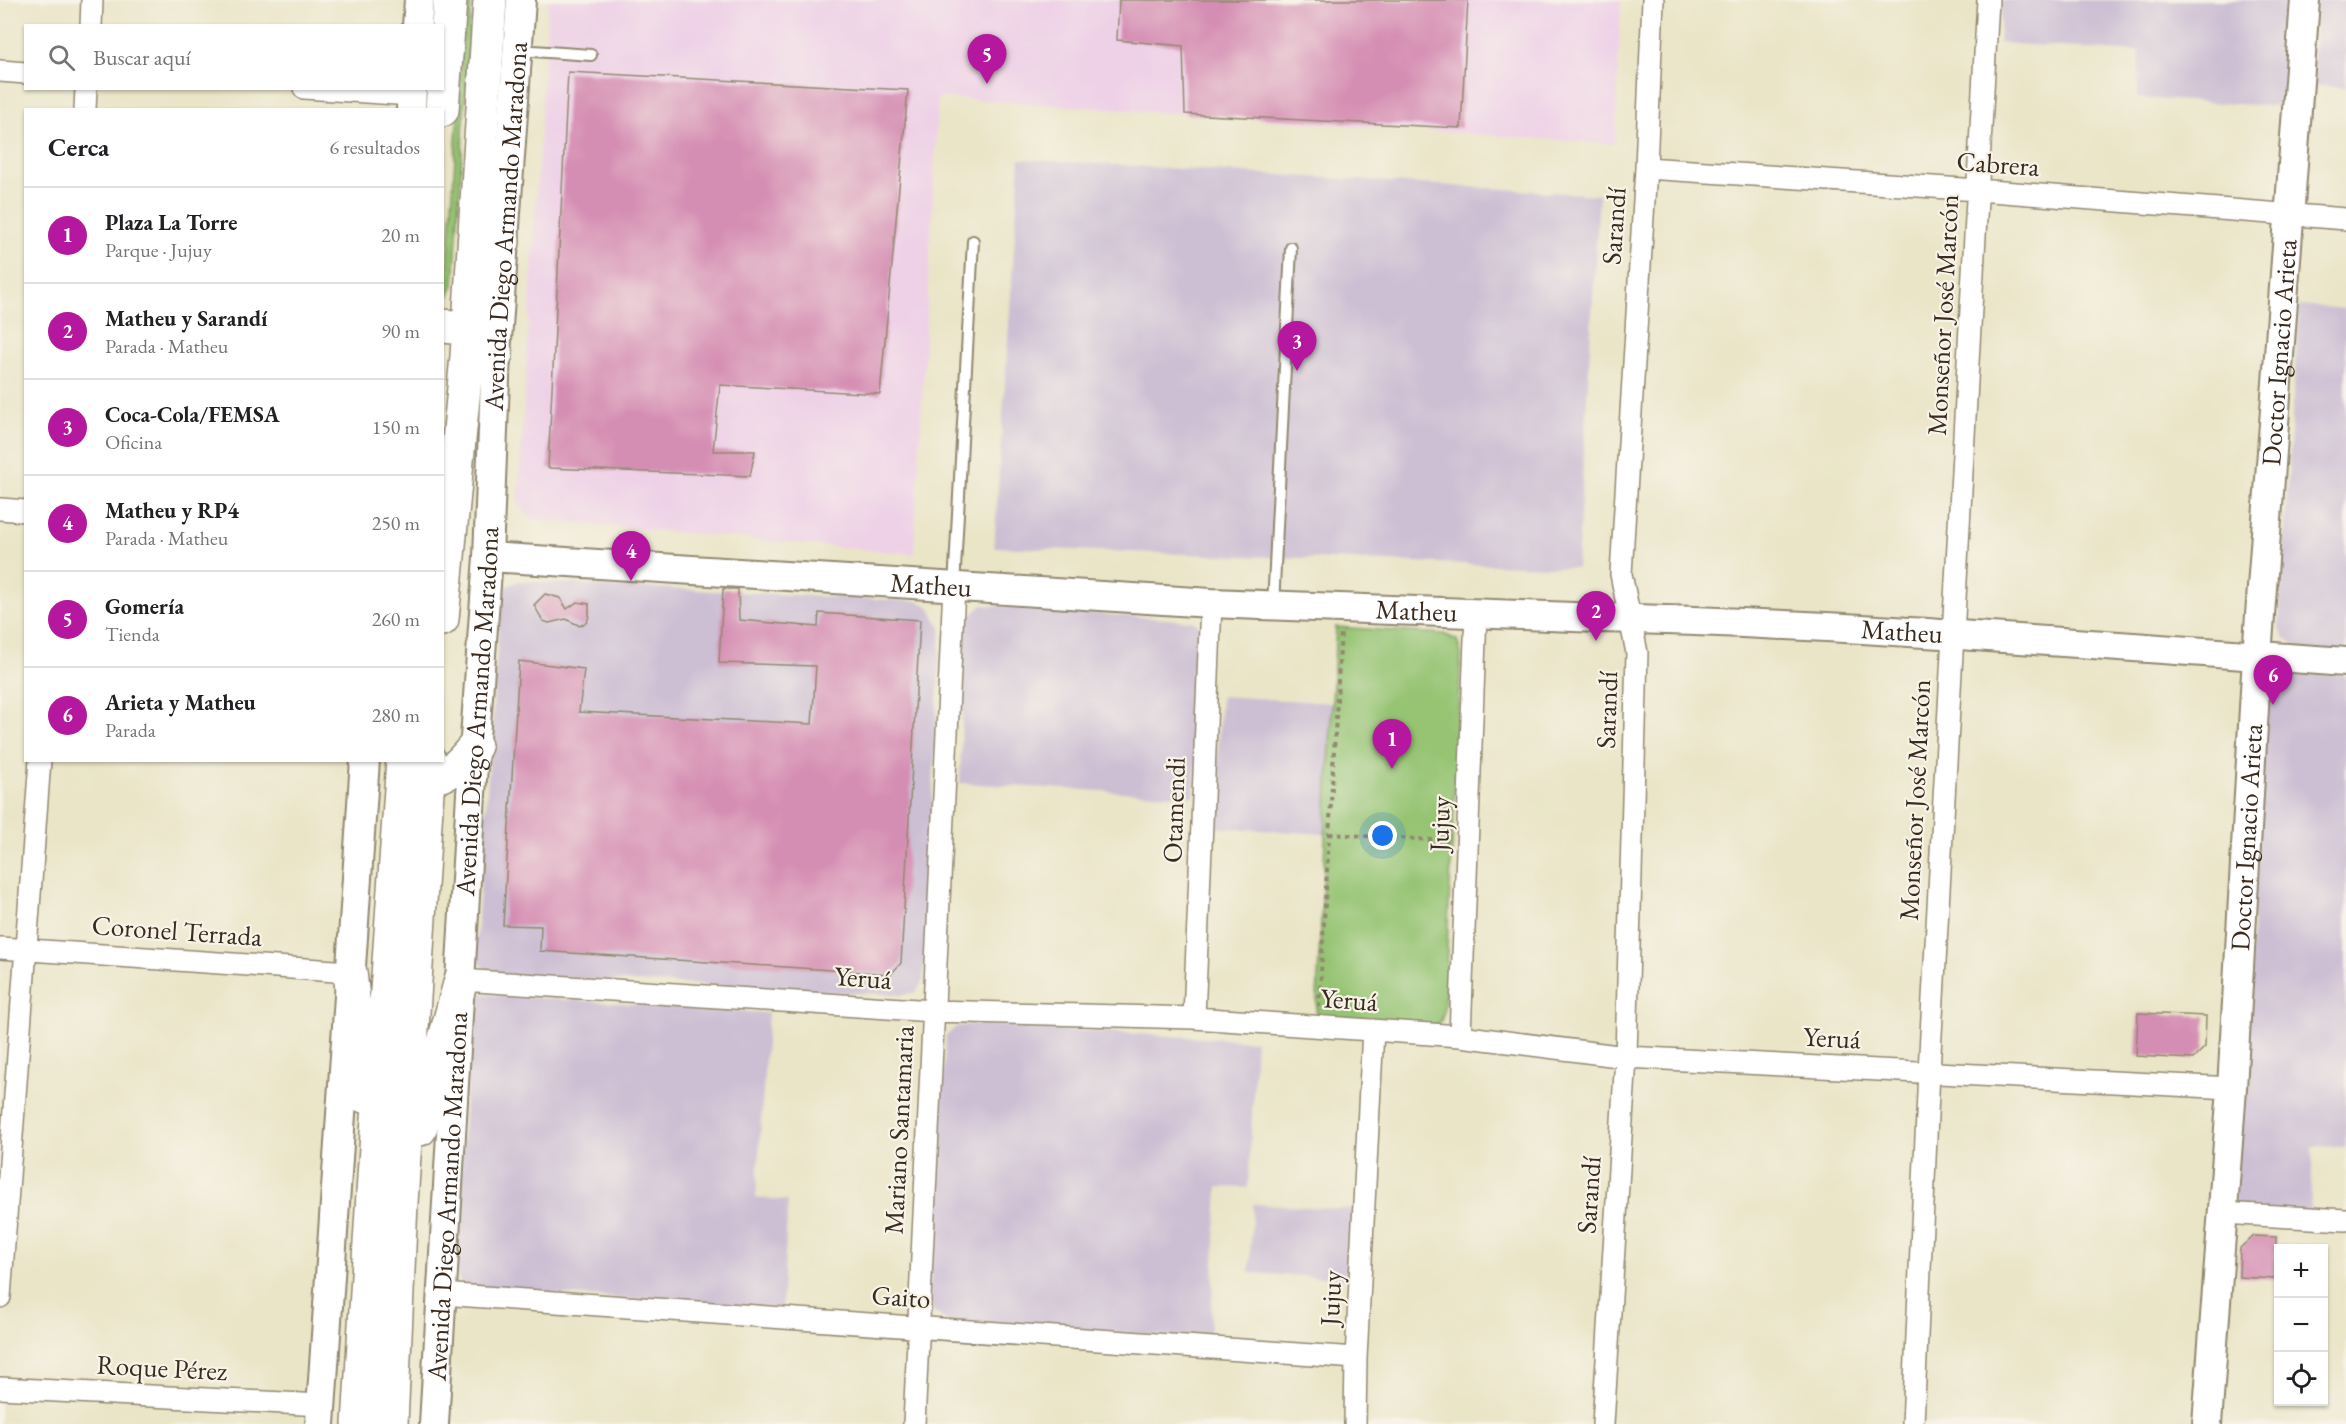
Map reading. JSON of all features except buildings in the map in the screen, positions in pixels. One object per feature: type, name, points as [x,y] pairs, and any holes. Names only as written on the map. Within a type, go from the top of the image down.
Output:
[{"type":"main road","points":[[444,82],[450,0]]},
{"type":"main road","name":"Avenida Diego Armando Maradona","points":[[444,574],[455,327],[502,50],[490,0]]},
{"type":"main road","points":[[502,50],[503,242]]},
{"type":"main road","points":[[442,108],[443,90]]},
{"type":"main road","points":[[455,327],[489,339],[496,354]]},
{"type":"main road","points":[[359,1424],[374,1177],[409,767],[459,766],[475,746]]},
{"type":"main road","name":"Avenida Diego Armando Maradona","points":[[391,1424],[401,1203],[409,767]]},
{"type":"main road","points":[[350,972],[374,1177]]},
{"type":"main road","points":[[401,1203],[460,980]]},
{"type":"street","points":[[91,24],[93,0]]},
{"type":"street","points":[[417,24],[419,0]]},
{"type":"street","name":"Avenida Diego Armando Maradona","points":[[502,50],[521,0]]},
{"type":"street","name":"Sarandí","points":[[1604,1424],[1626,1058],[1637,653],[1621,574],[1646,168],[1653,0]]},
{"type":"street","name":"Monseñor José Marcón","points":[[1913,1424],[1929,1071],[1988,0]]},
{"type":"street","name":"Doctor Ignacio Arieta","points":[[2207,1424],[2232,1088],[2257,656],[2291,216],[2305,0]]},
{"type":"street","points":[[0,71],[24,72]]},
{"type":"street","points":[[85,108],[86,90]]},
{"type":"street","points":[[326,90],[412,98]]},
{"type":"street","name":"Cabrera","points":[[1646,168],[1978,190],[2346,219]]},
{"type":"street","name":"Avenida Diego Armando Maradona","points":[[434,1424],[488,557],[503,242]]},
{"type":"street","points":[[0,509],[24,511]]},
{"type":"street","name":"Matheu","points":[[488,557],[1211,603],[1630,619],[1660,618],[1953,633],[2346,663]]},
{"type":"street","name":"Mariano Santamaria","points":[[914,1424],[954,587]]},
{"type":"street","name":"Otamendi","points":[[1194,1018],[1211,603]]},
{"type":"street","name":"Jujuy","points":[[1460,1036],[1476,613]]},
{"type":"street","points":[[0,1297],[40,762]]},
{"type":"street","points":[[321,1414],[365,762]]},
{"type":"street","name":"Coronel Terrada","points":[[0,948],[350,972]]},
{"type":"street","name":"Yeruá","points":[[460,980],[933,1011],[1194,1018],[1460,1036],[1626,1058],[1929,1071],[2232,1088]]},
{"type":"street","name":"Jujuy","points":[[1355,1424],[1356,1358],[1373,1030]]},
{"type":"street","points":[[2222,1213],[2346,1220]]},
{"type":"street","name":"Gaito","points":[[441,1294],[1356,1358]]},
{"type":"street","name":"Roque Pérez","points":[[0,1388],[321,1414]]},
{"type":"lane","points":[[502,50],[591,55]]},
{"type":"lane","points":[[954,587],[973,241]]},
{"type":"lane","points":[[1274,606],[1291,248]]},
{"type":"path","points":[[1319,1007],[1342,628]]},
{"type":"path","points":[[1329,834],[1452,841]]},
{"type":"shaded area","points":[[548,0],[1621,0],[1615,144],[938,97],[914,554],[531,519],[518,505]]},
{"type":"shaded area","points":[[2002,0],[2294,0],[2288,107],[2137,98],[2140,52],[1999,43]]},
{"type":"shaded area","points":[[2317,0],[2346,0],[2346,88],[2311,85]]},
{"type":"shaded area","points":[[1020,159],[1599,195],[1577,568],[994,547]]},
{"type":"shaded area","points":[[2299,305],[2346,309],[2346,653],[2301,650],[2283,636],[2279,626]]},
{"type":"shaded area","points":[[518,581],[917,601],[928,606],[941,628],[923,981],[916,992],[901,995],[496,975],[480,964],[476,948],[501,597],[507,586]]},
{"type":"shaded area","points":[[982,605],[1192,621],[1199,625],[1202,631],[1194,796],[960,783],[965,628],[968,618]]},
{"type":"shaded area","points":[[2277,671],[2346,675],[2346,1147],[2313,1146],[2310,1215],[2239,1207],[2234,1200],[2269,679]]},
{"type":"shaded area","points":[[1221,696],[1333,703],[1325,834],[1213,827]]},
{"type":"shaded area","points":[[481,994],[768,1013],[756,1198],[788,1201],[782,1309],[469,1288],[460,1282],[455,1271],[471,1007]]},
{"type":"shaded area","points":[[971,1024],[1256,1041],[1248,1188],[1218,1187],[1210,1338],[948,1322],[934,1312],[929,1301],[946,1036],[956,1027]]},
{"type":"shaded area","points":[[1253,1204],[1358,1210],[1355,1279],[1249,1273]]},
{"type":"green space","points":[[465,0],[471,0],[454,285],[449,296],[447,285]]},
{"type":"green space","points":[[1336,627],[1444,634],[1457,640],[1461,654],[1444,1011],[1441,1021],[1434,1026],[1316,1019]]},
{"type":"place","name":"Gomería","points":[[987,84]]},
{"type":"place","name":"Coca-Cola/FEMSA","points":[[1297,371]]},
{"type":"place","name":"Matheu y RP4","points":[[631,581]]},
{"type":"place","name":"Matheu y Sarandí","points":[[1596,641]]},
{"type":"place","name":"Arieta y Matheu","points":[[2273,705]]},
{"type":"place","name":"Plaza La Torre","points":[[1392,769]]}]
